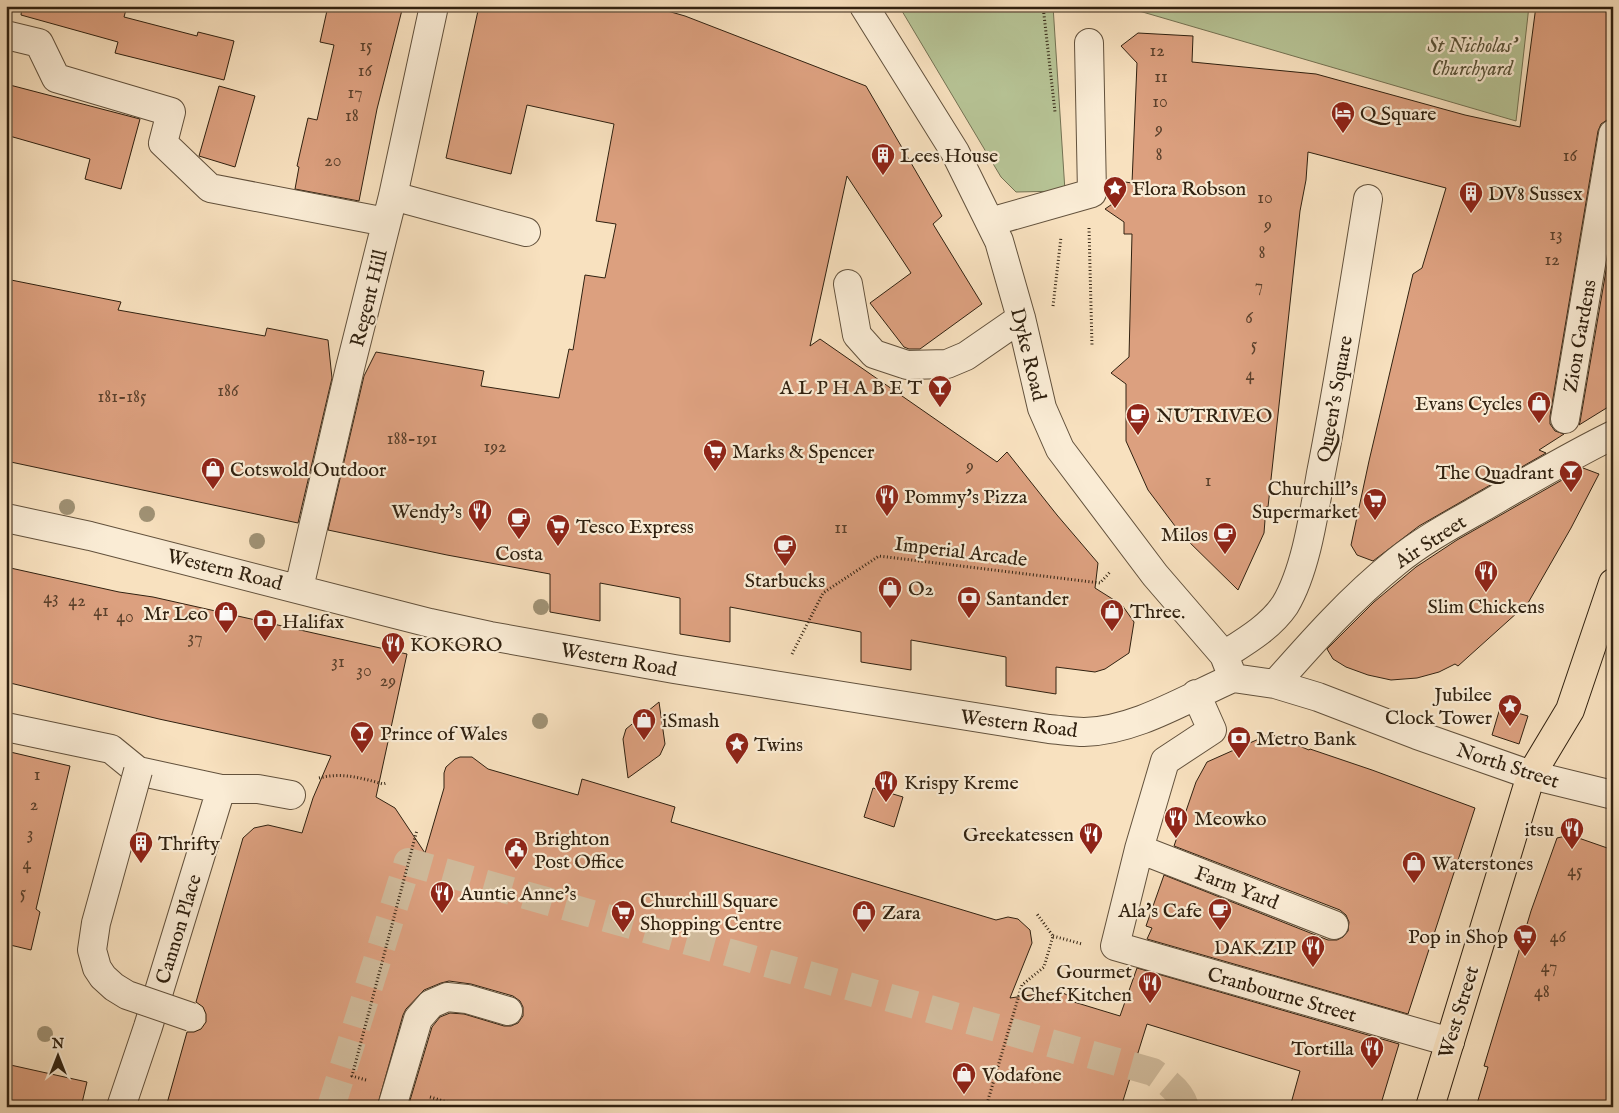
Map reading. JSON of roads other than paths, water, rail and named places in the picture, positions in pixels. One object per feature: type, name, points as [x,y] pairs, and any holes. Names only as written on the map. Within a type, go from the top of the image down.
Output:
[{"type":"main road","name":"West Street","points":[[1430,1107],[1531,774],[1570,710],[1613,583]]},
{"type":"street","name":"Regent Hill","points":[[299,588],[350,368],[393,196],[434,6]]},
{"type":"street","name":"Dyke Road","points":[[864,6],[955,152],[999,242],[1021,318],[1042,408],[1060,449],[1133,547],[1228,667]]},
{"type":"street","points":[[6,35],[39,43],[56,78],[171,112],[163,143],[210,188],[386,222]]},
{"type":"street","points":[[990,222],[1092,193],[1089,43]]},
{"type":"street","name":"Zion Gardens","points":[[1565,419],[1613,134]]},
{"type":"street","points":[[393,196],[526,232]]},
{"type":"street","name":"Queen's Square","points":[[1228,667],[1253,636],[1270,623],[1284,605],[1294,587],[1303,558],[1326,447],[1368,199]]},
{"type":"street","points":[[848,284],[857,335],[874,354],[907,365],[947,364],[960,359],[1021,318]]},
{"type":"street","name":"Air Street","points":[[1275,684],[1328,624],[1396,561],[1426,540],[1550,467],[1613,435]]},
{"type":"street","name":"Western Road","points":[[6,518],[90,536],[430,623],[490,636],[674,669],[1050,729],[1084,732],[1130,724],[1196,694],[1228,667]]},
{"type":"street","name":"North Street","points":[[1228,667],[1318,697],[1417,735],[1531,774],[1613,795]]},
{"type":"street","points":[[1140,849],[1166,761],[1212,730],[1196,694]]},
{"type":"street","points":[[6,727],[111,749],[138,771],[221,789],[258,789],[291,795]]},
{"type":"street","points":[[138,771],[100,905],[92,950],[97,968],[103,977],[114,987],[126,995],[191,1016]]},
{"type":"street","name":"Cannon Place","points":[[121,1107],[151,1018],[221,789]]},
{"type":"street","name":"Farm Yard","points":[[1140,849],[1334,925]]},
{"type":"street","name":"Cranbourne Street","points":[[1140,849],[1115,946],[1450,1042]]},
{"type":"street","points":[[392,1107],[418,1019],[431,1004],[447,997],[467,999],[508,1011]]},
{"type":"tunnel","points":[[331,1107],[408,862],[1153,1072],[1177,1091],[1185,1107]]},
{"type":"place","name":"Q Square","points":[[1343,134]]},
{"type":"place","name":"Lees House","points":[[883,176]]},
{"type":"place","name":"Flora Robson","points":[[1115,209]]},
{"type":"place","name":"DV8 Sussex","points":[[1471,214]]},
{"type":"place","name":"A L P H A B E T","points":[[940,408]]},
{"type":"place","name":"Evans Cycles","points":[[1539,424]]},
{"type":"place","name":"NUTRIVEO","points":[[1138,436]]},
{"type":"place","name":"Marks & Spencer","points":[[715,472]]},
{"type":"place","name":"Cotswold Outdoor","points":[[213,490]]},
{"type":"place","name":"The Quadrant","points":[[1571,493]]},
{"type":"place","name":"Pommy's Pizza","points":[[887,517]]},
{"type":"place","name":"Churchill's Supermarket","points":[[1375,521]]},
{"type":"place","name":"Wendy's","points":[[480,532]]},
{"type":"place","name":"Costa","points":[[519,540]]},
{"type":"place","name":"Tesco Express","points":[[558,547]]},
{"type":"place","name":"Milos","points":[[1225,555]]},
{"type":"place","name":"Starbucks","points":[[785,567]]},
{"type":"place","name":"Slim Chickens","points":[[1486,593]]},
{"type":"place","name":"O2","points":[[890,609]]},
{"type":"place","name":"Santander","points":[[969,619]]},
{"type":"place","name":"Three.","points":[[1112,632]]},
{"type":"place","name":"Mr Leo","points":[[226,634]]},
{"type":"place","name":"Halifax","points":[[265,642]]},
{"type":"place","name":"KOKORO","points":[[393,665]]},
{"type":"place","name":"Jubilee Clock Tower","points":[[1510,727]]},
{"type":"place","name":"iSmash","points":[[644,741]]},
{"type":"place","name":"Prince of Wales","points":[[362,754]]},
{"type":"place","name":"Metro Bank","points":[[1239,759]]},
{"type":"place","name":"Twins","points":[[737,765]]},
{"type":"place","name":"Krispy Kreme","points":[[886,803]]},
{"type":"place","name":"Meowko","points":[[1176,839]]},
{"type":"place","name":"itsu","points":[[1572,850]]},
{"type":"place","name":"Greekatessen","points":[[1091,855]]},
{"type":"place","name":"Thrifty","points":[[141,864]]},
{"type":"place","name":"Brighton Post Office","points":[[516,870]]},
{"type":"place","name":"Waterstones","points":[[1414,884]]},
{"type":"place","name":"Auntie Anne's","points":[[442,914]]},
{"type":"place","name":"Ala's Cafe","points":[[1220,931]]},
{"type":"place","name":"Churchill Square Shopping Centre","points":[[623,933]]},
{"type":"place","name":"Zara","points":[[864,933]]},
{"type":"place","name":"Pop in Shop","points":[[1525,957]]},
{"type":"place","name":"DAK.ZIP","points":[[1313,968]]},
{"type":"place","name":"Gourmet Chef Kitchen","points":[[1150,1004]]},
{"type":"place","name":"Tortilla","points":[[1372,1069]]},
{"type":"place","name":"Vodafone","points":[[964,1095]]},
{"type":"park label","name":"St Nicholas' Churchyard","points":[[1472,56]]}]
